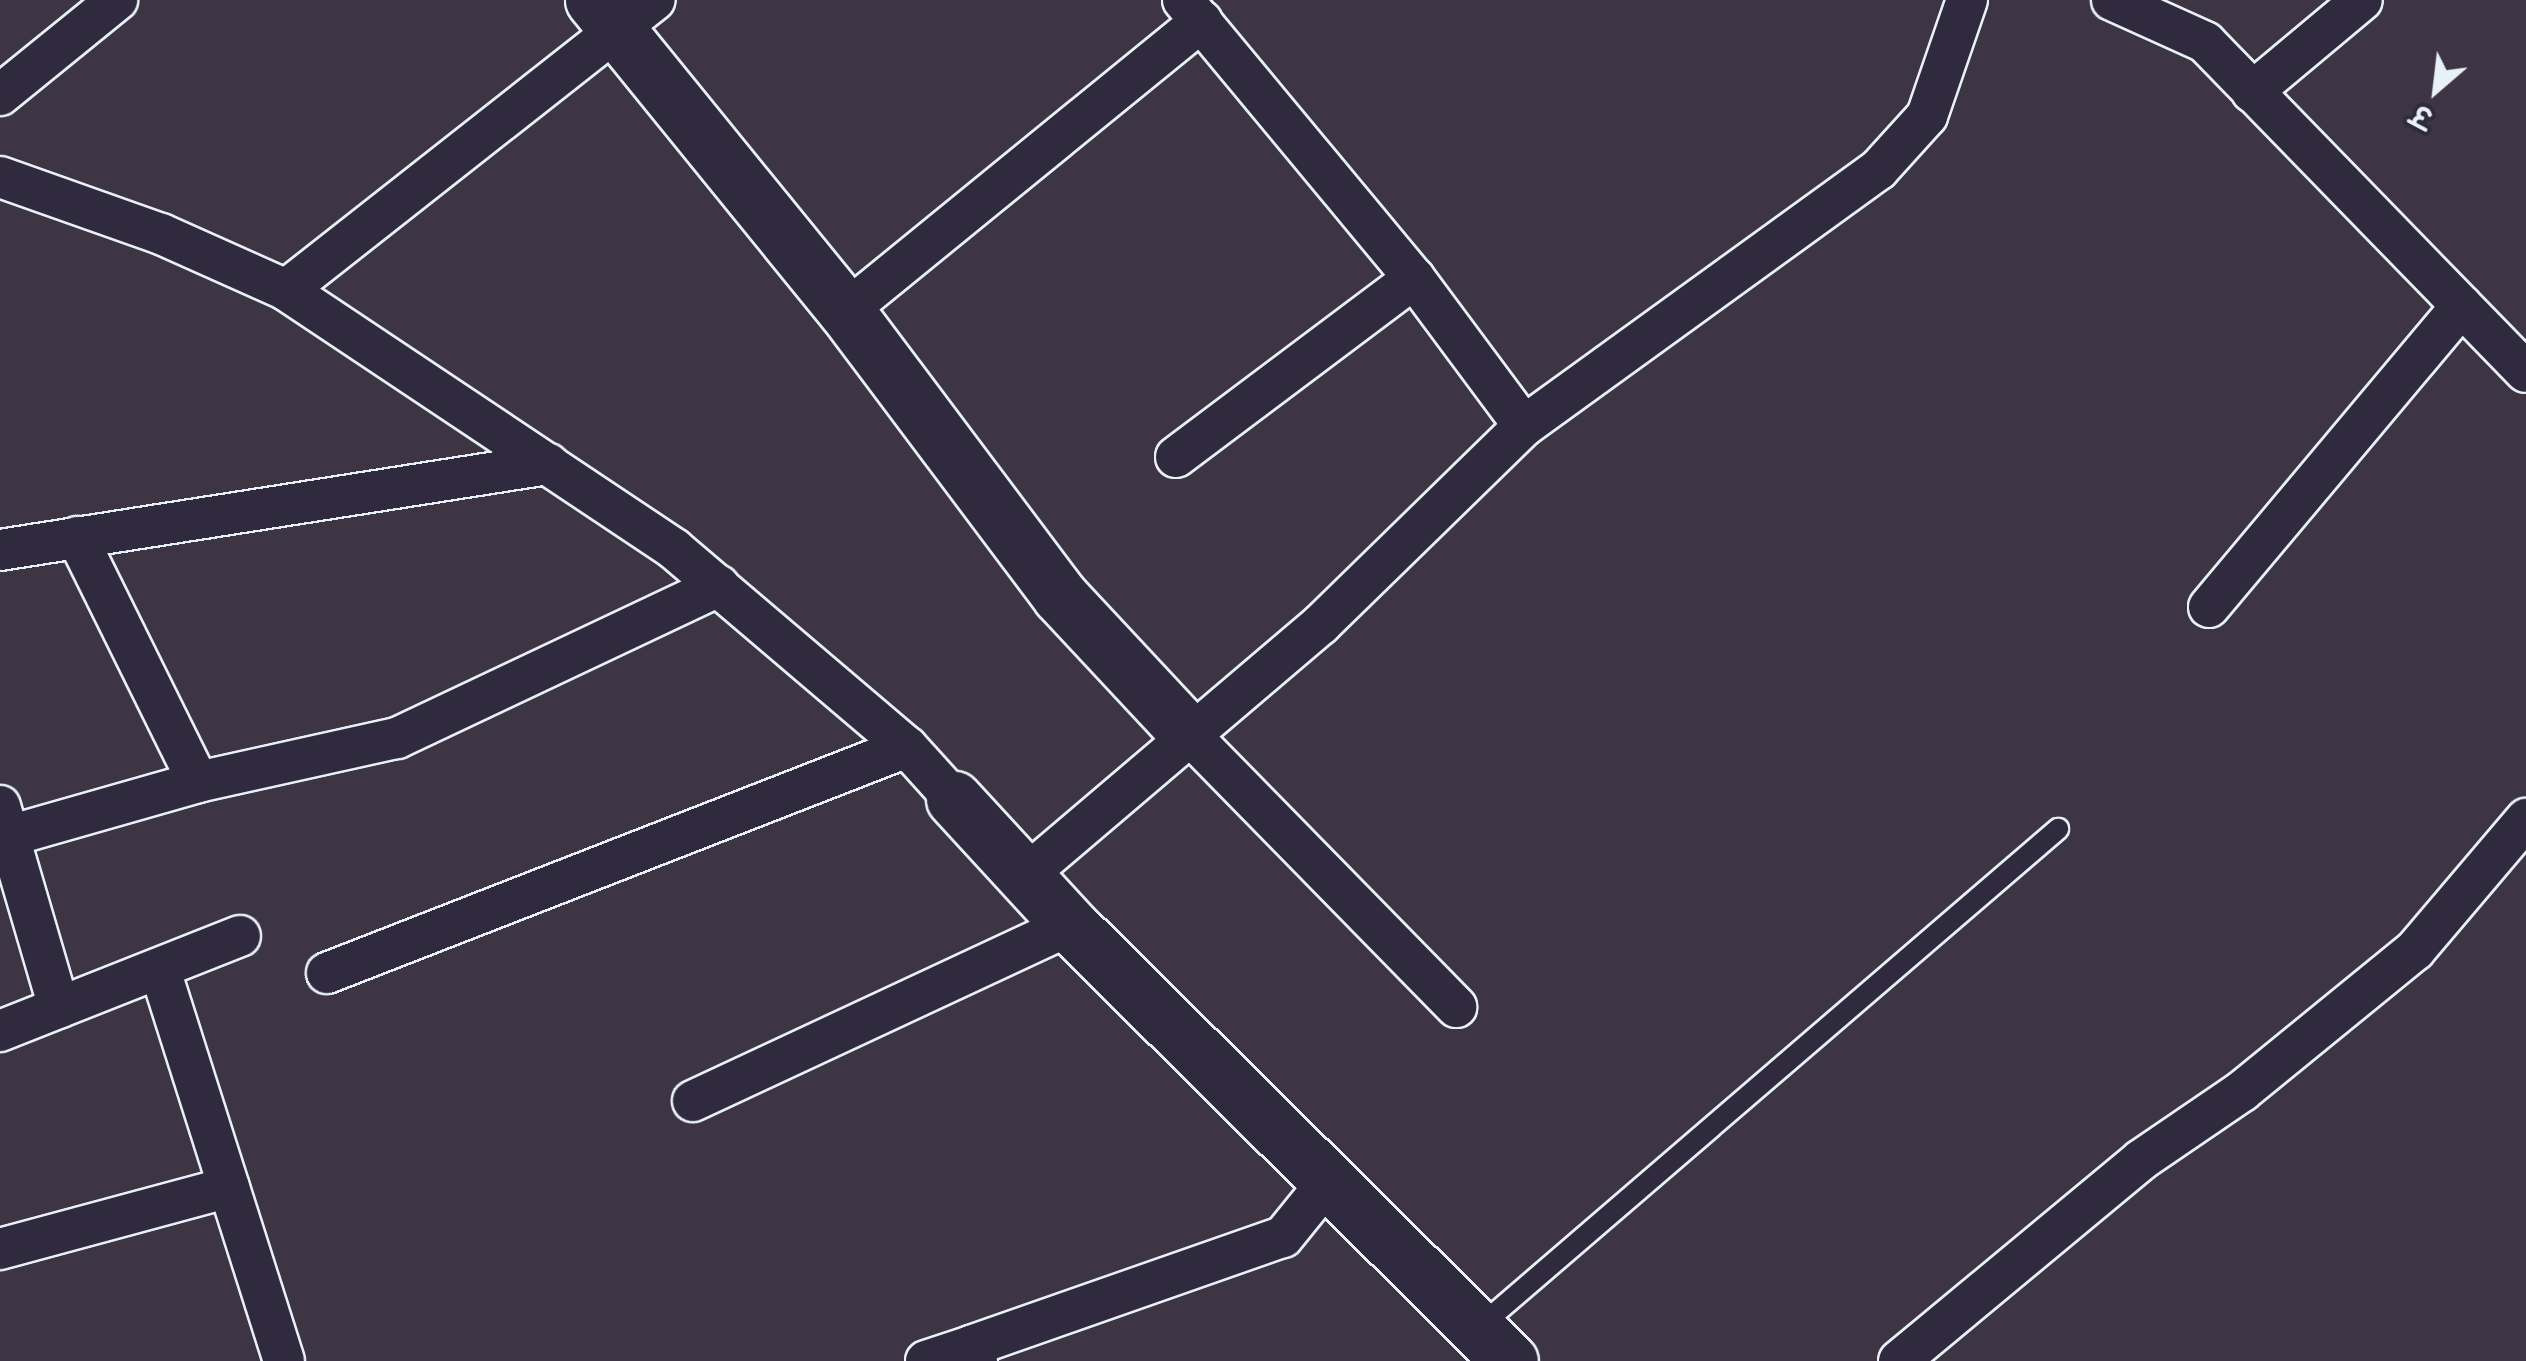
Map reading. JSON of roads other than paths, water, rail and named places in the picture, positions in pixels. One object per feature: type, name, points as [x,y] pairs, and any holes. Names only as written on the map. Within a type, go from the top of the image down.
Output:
[{"type":"street","points":[[0,95],[117,0]]},
{"type":"street","points":[[1025,876],[1187,732],[1321,624],[1524,426],[1878,170],[1927,116],[1968,0]]},
{"type":"street","points":[[2112,0],[2193,17],[2205,42],[2526,372]]},
{"type":"street","points":[[2252,92],[2362,0]]},
{"type":"street","points":[[286,290],[622,10],[1060,596],[1456,1008]]},
{"type":"street","points":[[846,311],[1192,10],[1414,278],[1524,426]]},
{"type":"street","points":[[0,177],[161,234],[286,290],[548,464],[719,586],[906,747],[1070,925],[1494,1345]]},
{"type":"street","points":[[1176,457],[1414,278]]},
{"type":"street","points":[[2209,607],[2462,306]]},
{"type":"street","points":[[0,550],[351,500],[548,464]]},
{"type":"street","points":[[77,537],[198,782]]},
{"type":"street","points":[[59,1008],[4,821],[397,738],[719,586]]},
{"type":"street","points":[[327,973],[906,747]]},
{"type":"street","points":[[1900,1361],[2141,1160],[2242,1091],[2415,950],[2526,820]]},
{"type":"street","points":[[694,1101],[1070,925]]},
{"type":"street","points":[[0,1031],[240,936]]},
{"type":"street","points":[[160,970],[284,1361]]},
{"type":"street","points":[[926,1361],[974,1354],[1283,1237],[1330,1179]]},
{"type":"street","points":[[0,1248],[229,1187]]},
{"type":"lane","points":[[1494,1345],[2058,829]]}]
